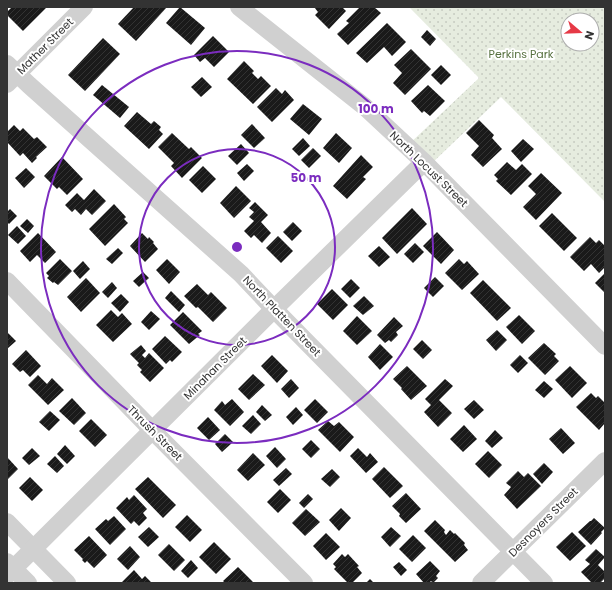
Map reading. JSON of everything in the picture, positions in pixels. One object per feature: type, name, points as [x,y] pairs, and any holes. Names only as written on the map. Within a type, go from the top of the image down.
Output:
[{"type":"street","name":"Mather Street","points":[[10,74],[84,7]]},
{"type":"street","name":"North Locust Street","points":[[239,7],[365,107],[424,162],[605,346]]},
{"type":"street","name":"North Platten Street","points":[[10,74],[241,274],[544,583]]},
{"type":"street","name":"Minahan Street","points":[[9,568],[33,549],[424,162]]},
{"type":"street","name":"Thrush Street","points":[[7,281],[304,583]]},
{"type":"street","name":"Desnoyers Street","points":[[481,583],[605,461]]},
{"type":"street","points":[[7,522],[67,583]]},
{"type":"street","points":[[9,568],[28,583]]},
{"type":"green space","name":"Perkins Park","points":[[409,7],[605,7],[605,202],[501,97],[429,166],[407,146],[479,78]]},
{"type":"building","points":[[12,7],[47,7],[23,31],[7,15],[7,12]]},
{"type":"building","points":[[134,7],[167,7],[136,41],[118,24]]},
{"type":"building","points":[[180,7],[205,28],[191,45],[166,23]]},
{"type":"building","points":[[314,7],[342,7],[346,11],[329,29],[315,15],[318,12]]},
{"type":"building","points":[[360,7],[374,7],[381,13],[348,45],[337,34],[349,23],[346,21]]},
{"type":"building","points":[[387,23],[406,42],[392,56],[384,47],[367,63],[356,53]]},
{"type":"building","points":[[427,30],[436,39],[430,46],[421,37]]},
{"type":"building","points":[[213,36],[229,52],[214,67],[205,58],[200,62],[194,55]]},
{"type":"building","points":[[103,38],[120,54],[85,91],[68,75]]},
{"type":"building","points":[[411,49],[431,69],[405,95],[393,83],[402,73],[394,65]]},
{"type":"building","points":[[244,61],[254,71],[252,73],[258,79],[261,76],[271,86],[253,104],[227,79]]},
{"type":"building","points":[[441,65],[451,75],[441,85],[431,75]]},
{"type":"building","points":[[202,77],[212,87],[201,97],[191,87]]},
{"type":"building","points":[[102,85],[129,107],[120,118],[93,95]]},
{"type":"building","points":[[428,85],[445,101],[430,116],[424,111],[422,113],[411,101]]},
{"type":"building","points":[[276,88],[282,94],[285,90],[294,100],[272,122],[257,107]]},
{"type":"building","points":[[303,104],[322,119],[309,135],[290,119]]},
{"type":"building","points":[[137,112],[151,124],[154,121],[161,127],[159,130],[163,134],[149,149],[124,126]]},
{"type":"building","points":[[479,120],[494,135],[492,138],[502,149],[483,167],[471,155],[479,146],[466,133]]},
{"type":"building","points":[[252,124],[265,138],[254,148],[241,135]]},
{"type":"building","points":[[14,125],[20,131],[23,128],[34,139],[37,137],[47,147],[32,163],[23,153],[20,156],[7,142],[7,132]]},
{"type":"building","points":[[172,133],[189,149],[191,147],[202,158],[182,178],[171,166],[174,163],[158,147]]},
{"type":"building","points":[[336,133],[352,148],[339,163],[323,148]]},
{"type":"building","points":[[303,138],[310,146],[299,156],[292,149]]},
{"type":"building","points":[[523,139],[534,149],[521,162],[511,151]]},
{"type":"building","points":[[241,144],[249,153],[237,165],[228,156]]},
{"type":"building","points":[[313,148],[321,156],[309,168],[301,160]]},
{"type":"building","points":[[361,155],[373,167],[363,177],[366,179],[347,199],[333,186]]},
{"type":"building","points":[[62,157],[83,179],[67,195],[59,187],[57,189],[44,176]]},
{"type":"building","points":[[507,162],[516,170],[522,164],[532,174],[511,195],[496,181],[498,179],[494,175]]},
{"type":"building","points":[[247,164],[254,171],[244,181],[237,173]]},
{"type":"building","points":[[203,166],[216,179],[202,193],[189,180]]},
{"type":"building","points":[[26,168],[35,177],[24,188],[15,178]]},
{"type":"building","points":[[541,173],[562,193],[536,220],[523,207],[536,194],[528,186]]},
{"type":"building","points":[[236,186],[251,201],[234,218],[220,203]]},
{"type":"building","points":[[94,189],[106,201],[92,215],[86,209],[81,215],[75,209],[72,212],[65,205],[77,193],[84,200]]},
{"type":"building","points":[[255,202],[268,215],[261,222],[271,233],[262,243],[254,235],[251,238],[244,231],[254,221],[249,217],[254,212],[249,208]]},
{"type":"building","points":[[114,204],[126,217],[124,219],[128,223],[105,246],[89,229]]},
{"type":"building","points":[[412,208],[427,224],[397,254],[382,238]]},
{"type":"building","points":[[10,209],[17,216],[9,224],[7,222],[7,212]]},
{"type":"building","points":[[552,213],[577,238],[564,251],[539,226]]},
{"type":"building","points":[[27,219],[34,226],[28,233],[20,226]]},
{"type":"building","points":[[293,222],[302,231],[292,241],[283,232]]},
{"type":"building","points":[[17,226],[26,236],[18,244],[8,235]]},
{"type":"building","points":[[437,232],[454,250],[441,264],[423,246]]},
{"type":"building","points":[[38,233],[56,252],[45,263],[37,255],[30,262],[20,251]]},
{"type":"building","points":[[142,233],[154,242],[153,243],[158,249],[145,262],[130,246]]},
{"type":"building","points":[[278,236],[293,251],[281,263],[266,248]]},
{"type":"building","points":[[590,237],[596,243],[599,240],[605,246],[605,267],[599,273],[591,264],[584,271],[570,257]]},
{"type":"building","points":[[415,243],[424,252],[413,263],[404,254]]},
{"type":"building","points":[[379,246],[390,257],[379,267],[368,256]]},
{"type":"building","points":[[118,248],[123,253],[112,264],[106,259]]},
{"type":"building","points":[[60,259],[72,271],[58,285],[47,278],[49,276],[46,273]]},
{"type":"building","points":[[167,259],[180,272],[169,284],[156,270]]},
{"type":"building","points":[[459,259],[464,264],[467,261],[479,274],[462,290],[445,273]]},
{"type":"building","points":[[83,261],[90,269],[80,279],[73,271]]},
{"type":"building","points":[[143,272],[149,278],[139,287],[133,281]]},
{"type":"building","points":[[605,273],[605,293],[595,283]]},
{"type":"building","points":[[435,277],[444,286],[433,297],[424,288]]},
{"type":"building","points":[[86,278],[100,293],[81,312],[67,297]]},
{"type":"building","points":[[351,279],[360,288],[350,298],[341,289]]},
{"type":"building","points":[[483,280],[511,308],[497,321],[470,293]]},
{"type":"building","points":[[112,282],[117,288],[108,298],[102,292]]},
{"type":"building","points":[[197,284],[208,295],[211,292],[227,308],[213,322],[184,296]]},
{"type":"building","points":[[332,289],[348,305],[333,320],[317,304]]},
{"type":"building","points":[[171,291],[185,305],[179,312],[165,298]]},
{"type":"building","points":[[121,294],[129,302],[120,312],[111,303]]},
{"type":"building","points":[[364,296],[374,306],[363,315],[353,306]]},
{"type":"building","points":[[111,310],[118,317],[122,313],[132,324],[113,342],[96,325]]},
{"type":"building","points":[[151,311],[160,319],[149,330],[141,322]]},
{"type":"building","points":[[183,312],[202,331],[198,334],[200,335],[189,344],[170,325]]},
{"type":"building","points":[[519,315],[535,331],[522,344],[506,327]]},
{"type":"building","points":[[357,316],[372,331],[357,345],[343,331]]},
{"type":"building","points":[[394,317],[403,326],[396,332],[398,335],[391,342],[389,340],[385,343],[377,335]]},
{"type":"building","points":[[497,330],[507,340],[496,351],[486,340]]},
{"type":"building","points":[[7,332],[16,341],[7,349]]},
{"type":"building","points":[[165,336],[182,352],[172,362],[170,360],[166,364],[152,349]]},
{"type":"building","points":[[422,340],[432,350],[423,359],[413,349]]},
{"type":"building","points":[[544,343],[556,354],[554,356],[559,361],[545,375],[528,358]]},
{"type":"building","points":[[380,344],[393,357],[380,370],[368,357]]},
{"type":"building","points":[[141,345],[146,351],[142,355],[145,358],[149,353],[164,368],[150,382],[140,372],[142,370],[137,365],[139,363],[130,354]]},
{"type":"building","points":[[26,350],[41,366],[30,377],[23,370],[20,372],[12,364]]},
{"type":"building","points":[[272,355],[288,371],[277,383],[261,366]]},
{"type":"building","points":[[520,355],[528,363],[518,373],[510,365]]},
{"type":"building","points":[[407,366],[427,386],[411,400],[393,379]]},
{"type":"building","points":[[570,366],[587,383],[572,398],[555,380]]},
{"type":"building","points":[[253,374],[265,385],[249,400],[238,389]]},
{"type":"building","points":[[38,375],[47,384],[52,378],[64,390],[48,405],[28,385]]},
{"type":"building","points":[[291,379],[299,388],[289,398],[281,389]]},
{"type":"building","points":[[445,379],[453,386],[439,400],[452,413],[438,427],[424,412],[431,405],[425,399]]},
{"type":"building","points":[[544,381],[553,389],[544,398],[535,390]]},
{"type":"building","points":[[591,393],[596,398],[598,396],[605,403],[605,423],[599,430],[576,407]]},
{"type":"building","points":[[72,398],[86,413],[74,425],[59,411]]},
{"type":"building","points":[[232,399],[244,412],[230,426],[214,410],[222,401],[225,405]]},
{"type":"building","points":[[315,399],[328,412],[317,423],[304,410]]},
{"type":"building","points":[[474,400],[484,410],[474,419],[464,409]]},
{"type":"building","points":[[262,405],[272,415],[265,421],[256,412]]},
{"type":"building","points":[[296,407],[303,415],[293,425],[286,417]]},
{"type":"building","points":[[50,411],[60,420],[49,431],[39,422]]},
{"type":"building","points":[[253,415],[261,424],[251,434],[242,426]]},
{"type":"building","points":[[208,417],[220,430],[209,440],[197,428]]},
{"type":"building","points":[[91,419],[107,435],[95,447],[79,431]]},
{"type":"building","points":[[328,421],[334,426],[339,422],[354,437],[340,452],[318,430]]},
{"type":"building","points":[[464,425],[477,439],[463,452],[450,439]]},
{"type":"building","points":[[561,428],[575,443],[563,454],[549,439]]},
{"type":"building","points":[[495,430],[503,438],[492,448],[485,441]]},
{"type":"building","points":[[225,434],[233,442],[222,452],[215,444]]},
{"type":"building","points":[[311,440],[320,449],[311,458],[302,449]]},
{"type":"building","points":[[65,445],[75,456],[67,464],[57,454]]},
{"type":"building","points":[[275,447],[286,459],[277,468],[266,456]]},
{"type":"building","points":[[32,448],[40,456],[29,465],[22,458]]},
{"type":"building","points":[[358,448],[367,457],[370,453],[378,462],[366,473],[350,456]]},
{"type":"building","points":[[488,451],[502,465],[489,478],[475,464]]},
{"type":"building","points":[[253,453],[265,465],[248,481],[237,470]]},
{"type":"building","points":[[55,456],[64,466],[57,473],[47,464]]},
{"type":"building","points":[[7,457],[18,469],[7,480]]},
{"type":"building","points":[[544,463],[553,472],[542,484],[533,474]]},
{"type":"building","points":[[384,467],[403,486],[390,498],[372,479]]},
{"type":"building","points":[[286,468],[292,474],[279,486],[273,480]]},
{"type":"building","points":[[332,469],[340,477],[330,487],[321,479]]},
{"type":"building","points":[[518,471],[524,477],[528,473],[541,486],[517,509],[504,495],[511,487],[506,483]]},
{"type":"building","points":[[30,477],[43,490],[32,501],[19,488]]},
{"type":"building","points":[[148,477],[176,505],[163,518],[135,489]]},
{"type":"building","points":[[280,489],[291,500],[278,513],[267,502]]},
{"type":"building","points":[[406,493],[421,509],[406,523],[392,506]]},
{"type":"building","points":[[308,494],[313,499],[304,508],[299,503]]},
{"type":"building","points":[[134,495],[147,509],[143,513],[147,518],[139,526],[134,521],[131,524],[116,508],[127,497],[129,500]]},
{"type":"building","points":[[341,508],[351,518],[339,531],[329,520]]},
{"type":"building","points":[[306,509],[320,522],[305,536],[292,523]]},
{"type":"building","points":[[187,515],[202,530],[190,542],[175,527]]},
{"type":"building","points":[[114,516],[126,529],[110,545],[95,529],[106,519],[108,521]]},
{"type":"building","points":[[594,518],[605,528],[591,545],[578,532]]},
{"type":"building","points":[[435,520],[445,530],[444,532],[446,535],[450,530],[465,543],[464,545],[468,550],[455,562],[424,531]]},
{"type":"building","points":[[149,527],[159,537],[148,547],[138,537]]},
{"type":"building","points":[[391,527],[401,536],[390,547],[381,537]]},
{"type":"building","points":[[572,532],[586,546],[570,561],[556,547]]},
{"type":"building","points":[[326,533],[340,547],[326,560],[313,546]]},
{"type":"building","points":[[413,535],[426,548],[412,562],[399,549]]},
{"type":"building","points":[[89,536],[107,555],[94,568],[87,561],[85,563],[74,550]]},
{"type":"building","points":[[214,542],[231,559],[216,574],[199,557]]},
{"type":"building","points":[[169,544],[185,560],[174,571],[158,555]]},
{"type":"building","points":[[130,546],[140,557],[128,570],[117,559]]},
{"type":"building","points":[[596,549],[605,557],[598,565],[605,572],[605,578],[600,583],[592,583],[581,572],[590,564],[585,560]]},
{"type":"building","points":[[342,554],[345,557],[348,554],[359,566],[357,567],[362,573],[352,583],[348,583],[334,569],[336,567],[333,564]]},
{"type":"building","points":[[191,560],[198,568],[188,578],[181,571]]},
{"type":"building","points":[[430,561],[440,571],[436,576],[438,578],[433,583],[431,581],[429,583],[424,583],[416,574]]},
{"type":"building","points":[[399,562],[407,570],[401,576],[393,567]]},
{"type":"building","points":[[238,567],[254,583],[225,583],[223,581]]},
{"type":"building","points":[[134,570],[142,579],[145,576],[152,583],[121,583]]},
{"type":"building","points":[[370,579],[374,583],[366,583]]}]
